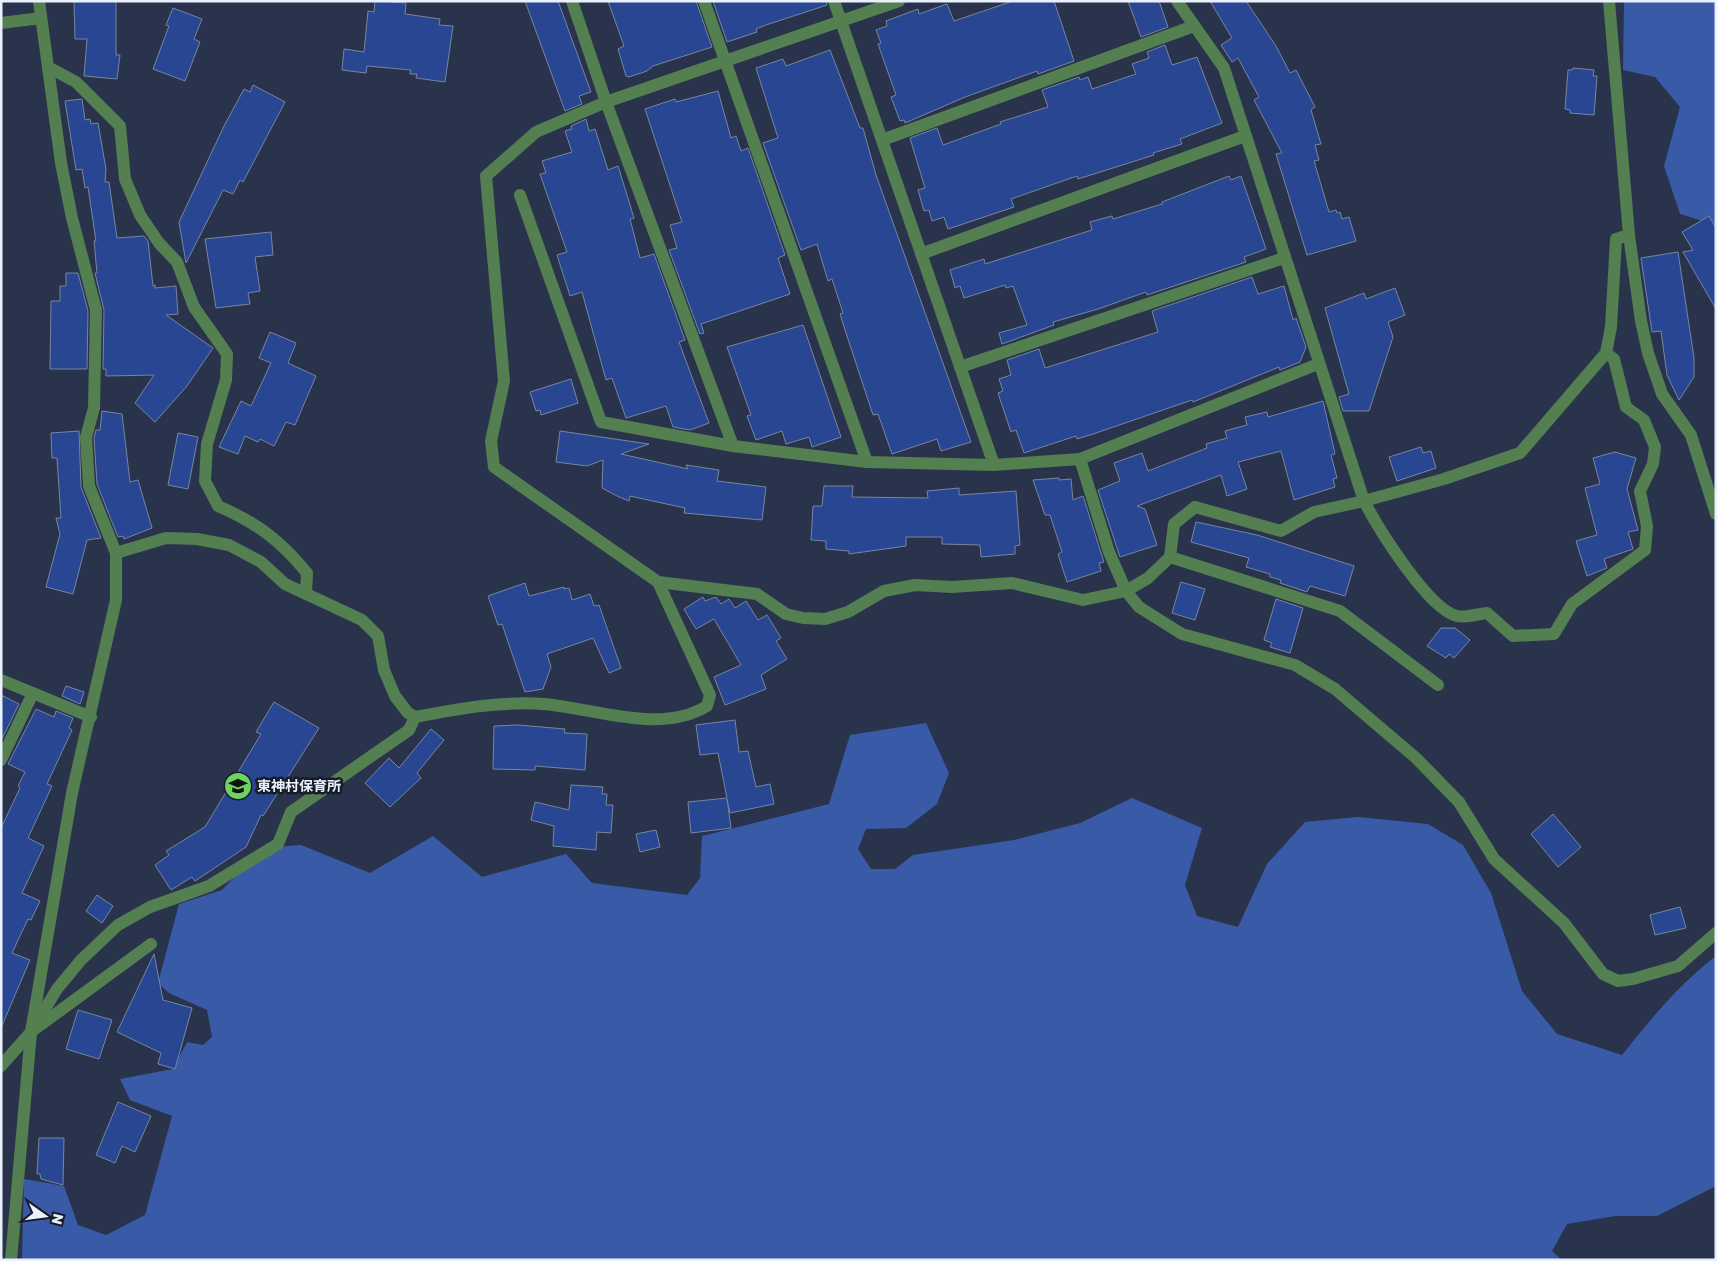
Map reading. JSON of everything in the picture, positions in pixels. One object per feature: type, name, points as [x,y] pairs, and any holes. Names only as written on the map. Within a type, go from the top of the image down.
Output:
[{"type":"street","points":[[11,1260],[31,1032],[72,793],[91,717],[116,600],[116,553],[89,486],[86,437],[94,408],[96,310],[72,218],[61,163],[39,1]]},
{"type":"street","points":[[572,1],[606,102],[733,446]]},
{"type":"street","points":[[704,1],[867,462]]},
{"type":"street","points":[[834,1],[994,465]]},
{"type":"street","points":[[899,1],[606,102],[536,132],[486,176],[504,381],[491,441],[494,467],[658,582],[758,594],[786,614],[803,618],[825,619],[848,612],[884,591],[916,585],[952,587],[1012,583],[1083,600],[1126,590],[1148,578],[1170,557],[1174,524],[1195,507],[1281,531],[1314,512],[1364,502],[1444,479],[1520,453],[1606,353],[1611,327],[1616,239],[1629,235]]},
{"type":"street","points":[[1177,1],[1224,68],[1364,502],[1380,532],[1438,607],[1457,616],[1487,613],[1513,636],[1554,634],[1572,604],[1645,550],[1648,526],[1640,491],[1653,464],[1655,447],[1644,420],[1626,407],[1614,359],[1606,353]]},
{"type":"street","points":[[1609,1],[1629,235],[1641,321],[1648,353],[1662,394],[1691,435],[1716,514]]},
{"type":"street","points":[[1,23],[41,18]]},
{"type":"street","points":[[882,140],[1194,26]]},
{"type":"street","points":[[48,67],[76,82],[120,126],[126,179],[140,215],[159,243],[177,262],[194,307],[227,354],[226,380],[207,444],[206,481],[218,506],[248,520],[287,549],[307,573],[306,594]]},
{"type":"street","points":[[921,254],[1245,136]]},
{"type":"street","points":[[520,195],[600,422],[733,446],[867,462],[994,465],[1080,458],[1318,364]]},
{"type":"street","points":[[960,367],[1284,258]]},
{"type":"street","points":[[1080,458],[1109,552],[1126,590],[1140,607],[1182,634],[1295,665],[1335,689],[1416,758],[1459,802],[1494,859],[1564,923],[1603,974],[1618,981],[1633,979],[1678,966],[1716,933]]},
{"type":"street","points":[[116,553],[166,538],[197,539],[229,545],[261,562],[285,584],[362,620],[378,636],[384,670],[395,696],[408,713],[415,718],[472,705],[544,704],[603,716],[664,719],[693,715],[707,706],[710,695],[658,582]]},
{"type":"street","points":[[1170,557],[1340,611],[1438,685]]},
{"type":"street","points":[[1,680],[91,717]]},
{"type":"street","points":[[1,760],[32,692]]},
{"type":"street","points":[[1,1066],[31,1032],[57,989],[81,960],[118,925],[150,907],[209,886],[278,844],[291,812],[409,730],[415,718]]},
{"type":"street","points":[[31,1032],[151,944]]},
{"type":"shaded area","points":[[1624,1],[1716,1],[1716,234],[1709,223],[1680,214],[1664,166],[1680,107],[1655,77],[1623,70]]},
{"type":"shaded area","points":[[926,723],[949,773],[937,804],[906,828],[866,829],[858,849],[871,869],[895,869],[913,855],[1014,840],[1080,823],[1132,798],[1202,828],[1185,885],[1197,916],[1238,927],[1267,864],[1305,822],[1358,817],[1428,824],[1463,845],[1491,893],[1522,991],[1557,1034],[1622,1055],[1678,990],[1716,956],[1716,1186],[1657,1216],[1615,1216],[1567,1224],[1552,1251],[1562,1260],[22,1260],[24,1179],[64,1186],[78,1225],[106,1235],[145,1215],[172,1116],[130,1100],[120,1079],[173,1069],[187,1042],[203,1045],[212,1037],[207,1010],[169,993],[158,983],[179,904],[222,890],[262,848],[301,845],[370,873],[433,836],[482,877],[566,854],[592,883],[687,895],[700,878],[702,836],[829,804],[850,735]]},
{"type":"building","points":[[74,1],[116,1],[116,55],[120,55],[117,79],[84,76],[87,39],[75,39]]},
{"type":"building","points":[[375,1],[406,3],[405,14],[440,19],[439,25],[453,26],[445,82],[416,78],[417,74],[410,74],[411,70],[367,66],[366,73],[342,70],[344,49],[364,52],[368,11],[374,12]]},
{"type":"building","points":[[525,1],[558,1],[591,92],[579,96],[582,104],[565,111]]},
{"type":"building","points":[[608,1],[696,1],[712,47],[653,66],[647,71],[629,77],[626,76],[618,49],[624,46]]},
{"type":"building","points":[[713,1],[826,1],[827,5],[766,25],[756,29],[757,32],[727,42]]},
{"type":"building","points":[[1013,1],[1054,1],[1074,61],[1038,74],[1037,71],[965,97],[905,123],[904,120],[900,121],[891,97],[896,95],[878,44],[881,43],[876,30],[887,26],[886,21],[918,9],[919,14],[947,4],[954,21]]},
{"type":"building","points":[[1128,1],[1159,1],[1168,27],[1141,37]]},
{"type":"building","points":[[1210,1],[1246,1],[1276,46],[1290,73],[1296,70],[1315,107],[1311,110],[1321,144],[1315,145],[1319,160],[1314,161],[1329,212],[1336,210],[1337,213],[1340,212],[1342,219],[1349,217],[1356,241],[1307,255],[1276,154],[1282,153],[1254,100],[1259,97],[1238,58],[1232,62],[1221,45],[1232,38]]},
{"type":"building","points":[[173,8],[202,19],[194,39],[200,42],[185,81],[153,69],[169,26],[166,25]]},
{"type":"building","points":[[1165,45],[1172,65],[1197,57],[1222,123],[1180,139],[1182,144],[1153,153],[1154,155],[1078,179],[1077,176],[1011,199],[1014,207],[948,229],[944,217],[932,221],[929,210],[924,211],[918,190],[925,188],[910,138],[937,128],[943,145],[1001,124],[1000,122],[1048,107],[1042,90],[1079,77],[1080,80],[1088,77],[1092,89],[1136,74],[1132,64],[1149,58],[1147,52]]},
{"type":"building","points":[[830,50],[860,128],[863,128],[876,175],[971,442],[941,451],[937,439],[892,454],[878,414],[873,415],[840,314],[843,313],[832,279],[828,281],[817,244],[801,250],[763,143],[778,138],[756,68],[783,59],[786,66]]},
{"type":"building","points":[[1573,68],[1594,70],[1593,76],[1597,76],[1594,115],[1570,113],[1570,110],[1565,109],[1568,70]]},
{"type":"building","points":[[253,85],[285,102],[243,182],[240,180],[233,194],[223,190],[186,263],[179,222],[224,126],[244,89],[250,92]]},
{"type":"building","points":[[718,91],[731,138],[736,136],[741,151],[748,148],[785,255],[778,258],[790,294],[701,324],[704,333],[700,334],[669,250],[677,248],[670,225],[682,222],[645,109],[675,99],[676,102]]},
{"type":"building","points":[[82,99],[85,120],[90,119],[91,124],[98,123],[106,169],[105,182],[109,182],[117,238],[144,236],[148,241],[153,286],[155,285],[155,288],[176,286],[178,314],[166,315],[213,348],[187,386],[155,422],[135,403],[154,375],[106,376],[106,369],[103,369],[104,310],[95,273],[97,273],[94,241],[96,241],[88,187],[85,188],[82,169],[76,170],[65,101]]},
{"type":"building","points":[[586,119],[589,131],[595,129],[608,170],[618,166],[634,218],[630,219],[640,258],[654,254],[685,340],[679,342],[709,423],[690,430],[673,427],[666,406],[626,418],[612,378],[606,380],[582,292],[570,296],[557,255],[567,252],[540,174],[546,173],[542,161],[572,152],[565,131],[572,129],[571,126]]},
{"type":"building","points":[[1229,176],[1231,180],[1241,176],[1266,249],[1244,257],[1246,262],[1147,295],[1146,292],[1053,322],[1054,325],[1002,344],[999,333],[1027,325],[1013,286],[1006,288],[1005,285],[964,298],[960,286],[955,288],[950,270],[984,259],[985,264],[1092,230],[1090,222],[1112,216],[1113,219],[1162,204],[1162,202]]},
{"type":"building","points":[[1709,216],[1716,228],[1716,309],[1683,252],[1693,250],[1682,232]]},
{"type":"building","points":[[271,232],[273,255],[255,257],[260,291],[248,293],[250,304],[216,308],[205,239]]},
{"type":"building","points":[[1678,252],[1694,358],[1694,377],[1679,400],[1667,375],[1661,331],[1652,332],[1641,258]]},
{"type":"building","points":[[66,273],[78,273],[88,311],[87,369],[50,369],[51,301],[60,301],[60,286],[66,286]]},
{"type":"building","points":[[1252,277],[1258,294],[1284,286],[1293,320],[1296,318],[1306,347],[1300,362],[1280,370],[1279,367],[1193,402],[1192,400],[1093,434],[1077,439],[1076,436],[1024,453],[1016,430],[1011,432],[998,393],[1003,391],[999,379],[1011,375],[1007,360],[1039,349],[1045,368],[1158,332],[1152,311]]},
{"type":"building","points":[[1395,288],[1405,315],[1388,322],[1393,337],[1369,411],[1343,411],[1339,397],[1349,394],[1325,308],[1364,293],[1366,299]]},
{"type":"building","points":[[803,325],[841,437],[812,447],[809,437],[786,444],[782,431],[756,440],[747,416],[751,415],[727,347]]},
{"type":"building","points":[[270,332],[296,343],[288,363],[316,376],[295,425],[286,422],[274,446],[260,439],[258,442],[245,436],[238,454],[219,447],[241,401],[251,406],[271,363],[259,358]]},
{"type":"building","points":[[571,379],[578,403],[541,415],[540,410],[536,411],[530,392]]},
{"type":"building","points":[[1323,401],[1335,454],[1331,455],[1337,478],[1333,479],[1335,487],[1294,500],[1281,451],[1238,462],[1247,489],[1227,496],[1221,475],[1137,506],[1145,509],[1157,545],[1120,557],[1098,490],[1120,481],[1114,463],[1142,453],[1148,471],[1207,448],[1206,444],[1227,438],[1225,431],[1247,425],[1245,417],[1267,412],[1268,417]]},
{"type":"building","points":[[102,411],[122,414],[130,482],[138,480],[152,528],[124,539],[123,536],[118,537],[97,484],[94,438],[96,430],[100,430]]},
{"type":"building","points":[[79,431],[81,487],[101,538],[87,540],[73,594],[46,587],[60,534],[56,518],[61,518],[57,458],[52,458],[51,433]]},
{"type":"building","points":[[560,431],[649,444],[621,454],[688,469],[686,465],[719,470],[717,481],[766,487],[762,520],[684,513],[685,508],[630,496],[629,501],[617,496],[602,488],[603,460],[587,466],[556,462]]},
{"type":"building","points":[[178,433],[198,437],[188,489],[168,485]]},
{"type":"building","points":[[1421,447],[1423,453],[1431,451],[1436,468],[1397,481],[1389,457]]},
{"type":"building","points":[[1615,452],[1636,458],[1627,489],[1638,530],[1628,532],[1633,549],[1604,559],[1607,568],[1587,576],[1576,541],[1597,535],[1585,488],[1600,484],[1593,458]]},
{"type":"building","points":[[1059,478],[1059,480],[1071,479],[1073,500],[1083,496],[1104,562],[1099,563],[1101,571],[1067,582],[1058,554],[1062,552],[1050,515],[1045,515],[1033,480]]},
{"type":"building","points":[[824,486],[853,486],[852,497],[928,498],[927,491],[959,488],[959,495],[1016,491],[1020,545],[1015,546],[1015,554],[981,557],[980,545],[942,544],[942,537],[906,537],[906,546],[849,554],[849,551],[826,549],[826,541],[811,540],[813,506],[822,506]]},
{"type":"building","points":[[1196,522],[1257,535],[1354,566],[1345,596],[1310,586],[1307,592],[1280,583],[1281,580],[1270,577],[1270,574],[1246,567],[1249,558],[1191,542]]},
{"type":"building","points":[[1181,582],[1205,589],[1195,620],[1172,613]]},
{"type":"building","points":[[525,583],[529,596],[564,587],[564,589],[569,588],[572,600],[590,594],[594,606],[599,605],[621,668],[609,673],[593,638],[547,654],[551,667],[543,689],[525,692],[502,624],[498,625],[488,596]]},
{"type":"building","points":[[703,597],[705,601],[716,597],[721,604],[729,599],[735,608],[746,601],[758,620],[767,615],[781,638],[776,641],[787,659],[761,675],[766,689],[725,705],[714,677],[741,665],[714,619],[696,629],[684,609]]},
{"type":"building","points":[[1276,599],[1303,608],[1290,653],[1270,647],[1272,643],[1264,640]]},
{"type":"building","points":[[1441,628],[1455,628],[1470,640],[1454,658],[1449,654],[1446,658],[1427,646]]},
{"type":"building","points":[[66,686],[84,692],[80,704],[62,696]]},
{"type":"building","points":[[1,695],[19,704],[1,741]]},
{"type":"building","points":[[274,702],[319,728],[263,816],[261,815],[246,847],[195,881],[192,877],[171,890],[155,865],[169,855],[166,851],[205,827],[261,734],[256,732]]},
{"type":"building","points":[[36,709],[54,717],[56,711],[73,718],[69,728],[72,730],[47,784],[52,786],[28,838],[44,846],[22,893],[40,901],[31,920],[28,919],[12,953],[30,960],[1,1028],[1,828],[20,788],[18,786],[25,772],[8,764]]},
{"type":"building","points":[[735,720],[739,752],[748,751],[756,787],[770,784],[774,804],[730,813],[727,799],[731,828],[691,833],[688,802],[727,798],[718,753],[700,755],[696,725]]},
{"type":"building","points":[[518,725],[565,729],[564,733],[587,734],[585,770],[535,766],[535,770],[493,769],[494,726]]},
{"type":"building","points":[[431,729],[444,740],[417,773],[421,778],[390,807],[365,783],[389,758],[399,768]]},
{"type":"building","points":[[571,785],[603,787],[602,794],[607,794],[606,805],[613,805],[611,833],[597,832],[596,850],[553,846],[554,826],[531,820],[535,802],[569,810]]},
{"type":"building","points":[[1553,814],[1581,847],[1558,867],[1531,834]]},
{"type":"building","points":[[656,830],[660,847],[640,852],[636,834]]},
{"type":"building","points":[[97,895],[113,906],[102,923],[86,911]]},
{"type":"building","points":[[1680,907],[1686,928],[1655,935],[1650,915]]},
{"type":"building","points":[[154,954],[163,1000],[192,1008],[175,1069],[158,1064],[161,1053],[117,1032]]},
{"type":"building","points":[[78,1010],[112,1020],[99,1059],[66,1049]]},
{"type":"building","points":[[118,1102],[151,1116],[135,1152],[122,1146],[115,1163],[96,1155]]},
{"type":"building","points":[[39,1138],[64,1138],[63,1185],[41,1179],[40,1174],[37,1174]]},
{"type":"place","name":"東神村保育所","points":[[238,786]]}]
